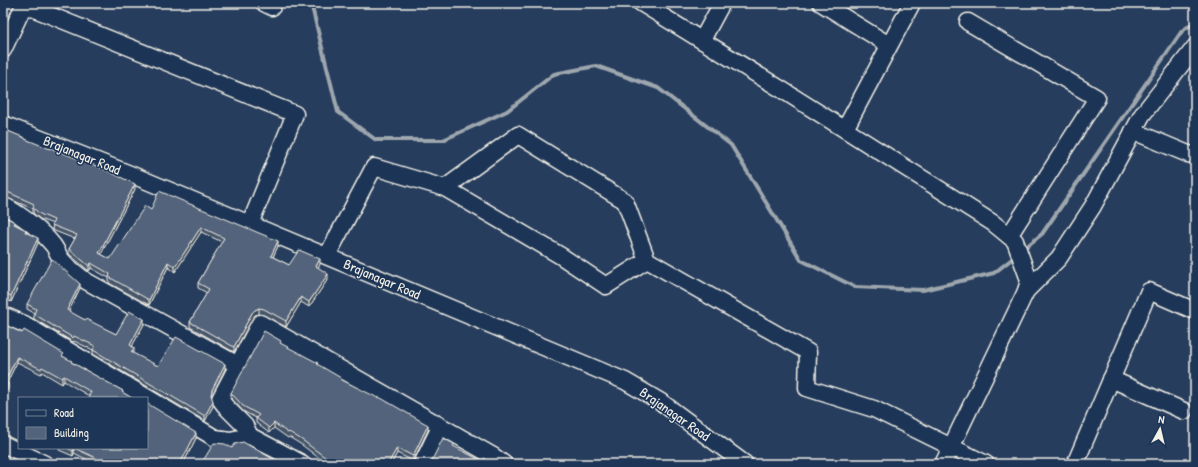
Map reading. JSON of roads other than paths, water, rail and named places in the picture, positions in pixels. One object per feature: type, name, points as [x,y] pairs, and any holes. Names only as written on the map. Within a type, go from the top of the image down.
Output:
[{"type":"street","points":[[641,3],[845,129],[993,223],[1012,239],[1028,286]]},
{"type":"street","points":[[702,40],[722,3]]},
{"type":"street","points":[[821,3],[889,46]]},
{"type":"street","points":[[845,129],[912,3]]},
{"type":"street","points":[[3,50],[25,4],[296,114],[250,224]]},
{"type":"street","points":[[968,22],[1097,98],[1012,239]]},
{"type":"street","points":[[943,464],[1028,286],[1059,258],[1093,206],[1142,115],[1195,48]]},
{"type":"street","name":"Brajanagar Road","points":[[3,124],[130,174],[625,381],[661,402],[745,464]]},
{"type":"street","points":[[1133,131],[1195,155]]},
{"type":"street","points":[[445,188],[518,135],[625,201],[647,260],[808,352],[807,388],[874,409],[986,464]]},
{"type":"street","points":[[327,256],[374,167],[445,188],[561,256],[606,286],[647,260]]},
{"type":"street","points":[[3,205],[14,211],[40,232],[54,246],[68,267],[86,281],[238,365]]},
{"type":"street","points":[[1075,464],[1149,291],[1195,311]]},
{"type":"street","points":[[3,315],[24,324],[146,397]]},
{"type":"street","points":[[303,464],[250,436],[244,426],[220,399],[260,323],[493,456],[504,464]]},
{"type":"street","points":[[1111,379],[1184,411]]},
{"type":"street","points":[[148,398],[215,438],[230,440],[250,436]]},
{"type":"street","points":[[422,464],[440,427]]},
{"type":"street","points":[[3,444],[45,464]]},
{"type":"waterway","points":[[311,3],[338,112],[376,140],[443,140],[507,111],[554,74],[596,66],[658,88],[731,145],[801,260],[855,287],[923,290],[994,273],[1017,255]]},
{"type":"waterway","points":[[1022,250],[1042,234],[1182,31],[1195,22]]}]
